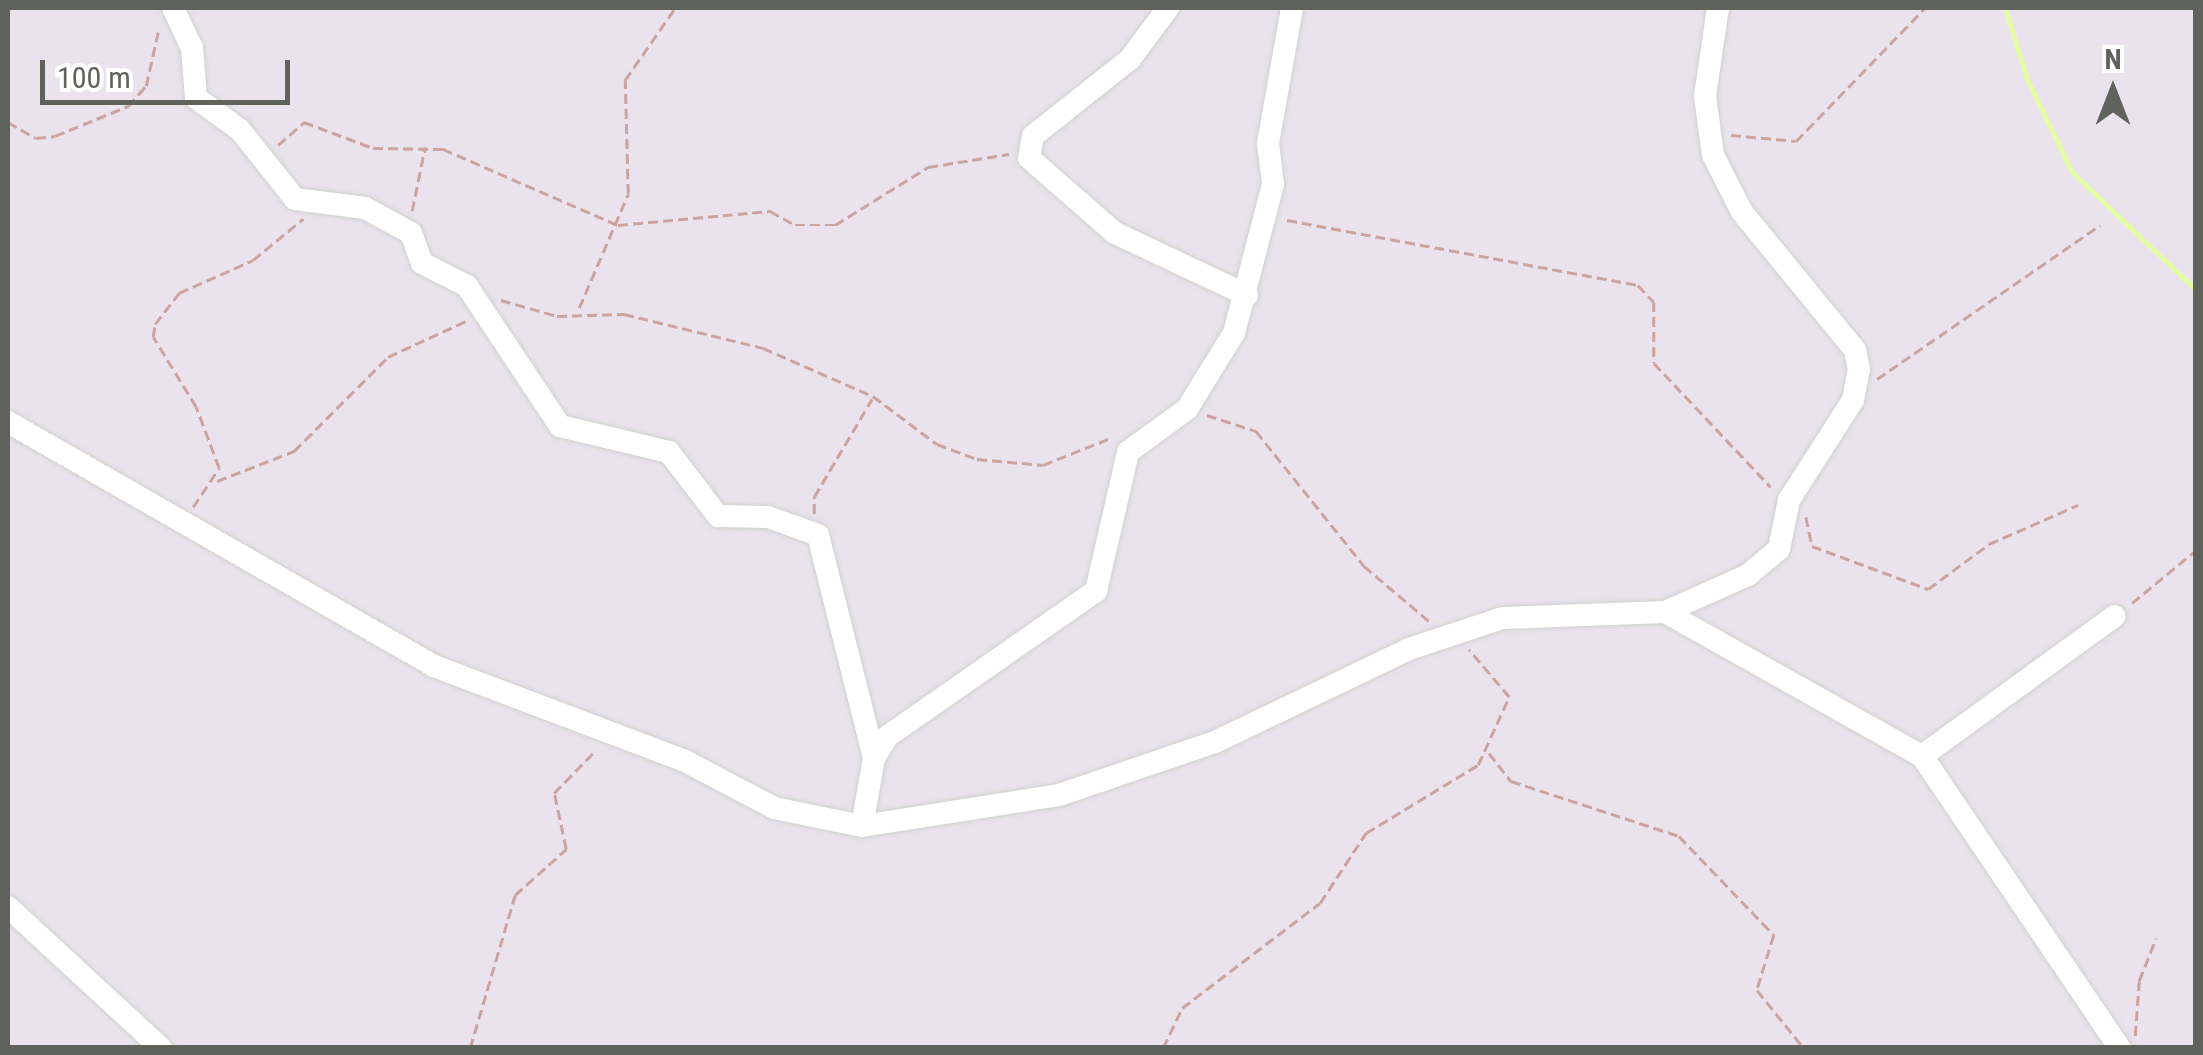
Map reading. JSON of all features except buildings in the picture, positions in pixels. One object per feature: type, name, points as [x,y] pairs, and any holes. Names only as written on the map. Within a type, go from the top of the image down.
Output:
[{"type":"street","points":[[1168,8],[1130,59],[1033,136],[1028,150],[1067,198],[1115,233],[1247,295]]},
{"type":"street","points":[[874,758],[900,725],[1096,591],[1128,452],[1141,438],[1186,408],[1247,295],[1264,218],[1292,8]]},
{"type":"street","points":[[8,422],[178,523],[434,666],[613,734],[774,808],[862,826],[984,812],[1164,761],[1444,634],[1503,618],[1665,612],[1766,562],[1783,540],[1794,493],[1853,400],[1855,350],[1742,212],[1710,143],[1705,96],[1718,8]]},
{"type":"street","points":[[167,13],[192,48],[194,94],[267,158],[306,203],[364,208],[411,233],[422,263],[468,286],[481,315],[515,348],[528,386],[560,426],[668,452],[718,516],[768,518],[818,536],[874,758],[862,826]]},
{"type":"street","points":[[1665,612],[1922,756],[2120,1048]]},
{"type":"street","points":[[1922,756],[2115,616]]},
{"type":"street","points":[[8,907],[160,1048]]},
{"type":"path","points":[[579,310],[628,194],[625,80],[675,8]]},
{"type":"path","points":[[1710,143],[1742,133],[1796,141],[1926,8]]},
{"type":"path","points":[[8,122],[36,138],[56,136],[128,106],[146,86],[167,13]]},
{"type":"path","points":[[267,158],[304,122],[373,148],[425,146],[618,225],[770,211],[796,225],[835,225],[928,167],[1028,150]]},
{"type":"path","points":[[411,233],[413,174],[425,146]]},
{"type":"path","points":[[218,482],[206,430],[153,337],[156,324],[179,293],[286,238],[302,224],[306,203]]},
{"type":"path","points":[[1264,218],[1638,284],[1654,302],[1654,362],[1794,493],[1812,546],[1928,589],[1989,544],[2078,505]]},
{"type":"path","points":[[1853,400],[1950,322],[2100,225]]},
{"type":"path","points":[[468,286],[521,309],[579,310],[763,348],[873,396],[936,444],[1004,465],[1044,465],[1105,439],[1141,438]]},
{"type":"path","points":[[178,523],[218,482],[294,451],[388,356],[481,315]]},
{"type":"path","points":[[818,536],[814,497],[873,396]]},
{"type":"path","points":[[1163,1048],[1182,1008],[1320,904],[1366,833],[1488,752],[1505,684],[1364,566],[1256,431],[1186,408]]},
{"type":"path","points":[[2115,616],[2196,550]]},
{"type":"path","points":[[470,1048],[515,895],[566,850],[554,793],[613,734]]},
{"type":"path","points":[[1488,752],[1511,781],[1678,836],[1774,935],[1756,990],[1804,1048]]},
{"type":"path","points":[[2134,1048],[2139,982],[2156,938]]},
{"type":"waterway","points":[[2005,8],[2027,79],[2072,172],[2196,290]]}]
